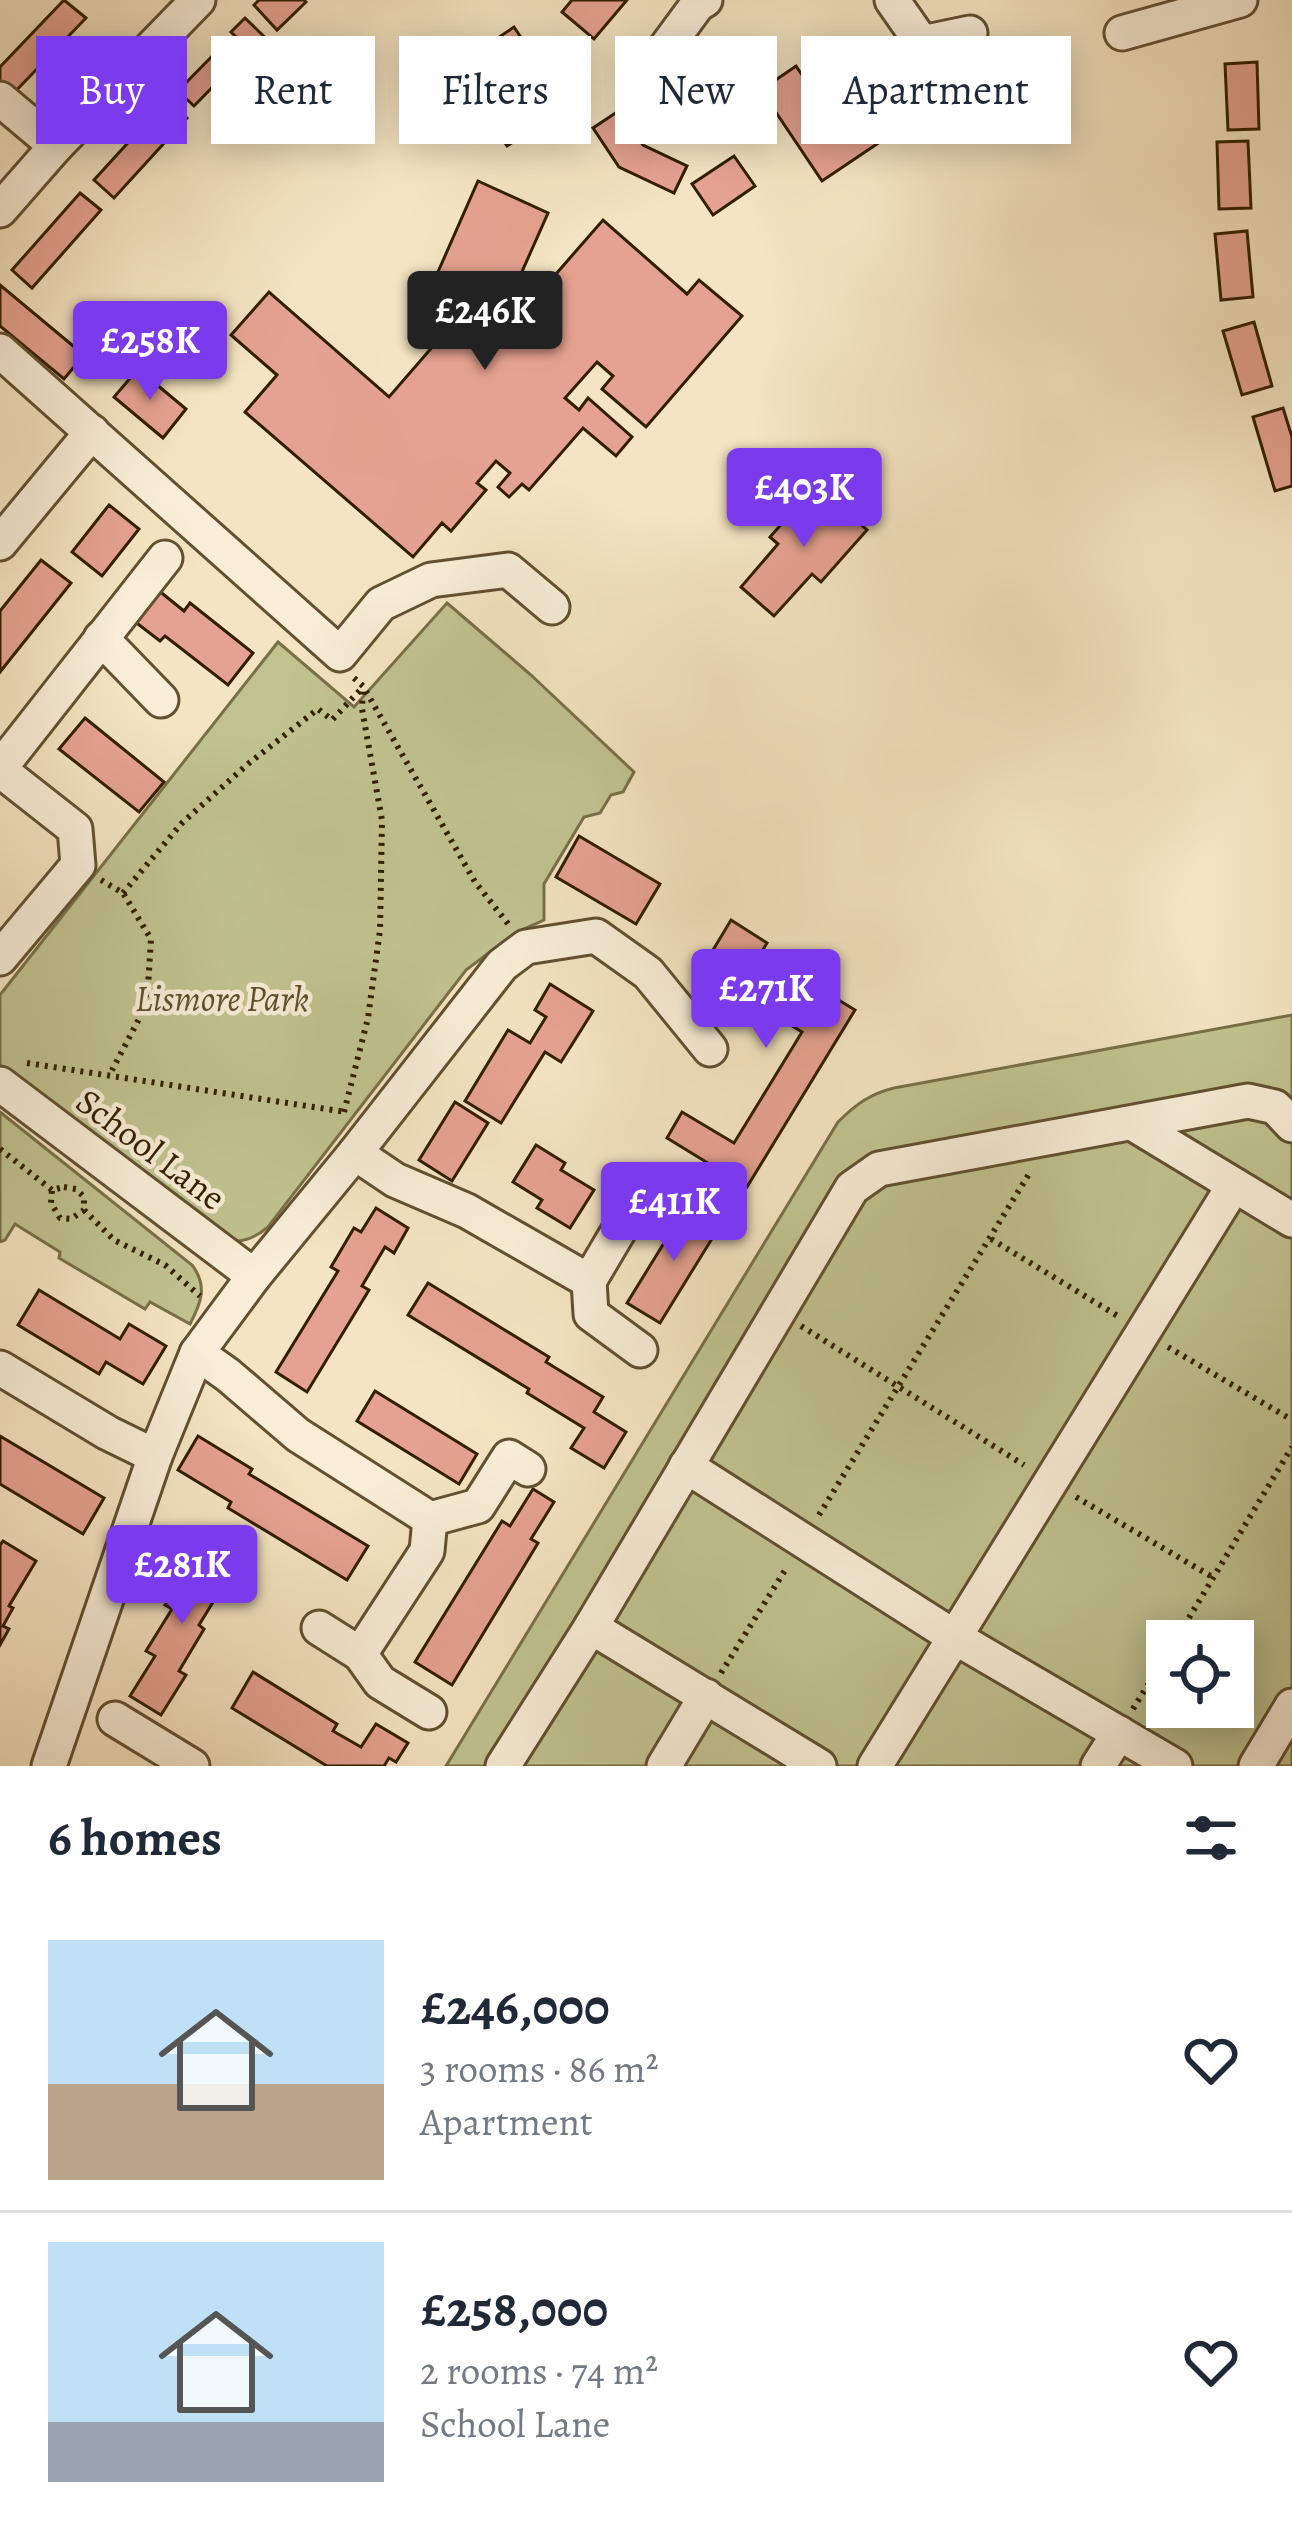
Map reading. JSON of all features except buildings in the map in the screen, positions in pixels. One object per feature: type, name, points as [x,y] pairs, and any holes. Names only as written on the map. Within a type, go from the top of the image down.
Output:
[{"type":"street","points":[[0,210],[198,0]]},
{"type":"street","points":[[674,36],[705,0]]},
{"type":"street","points":[[892,0],[922,44],[970,33]]},
{"type":"street","points":[[1122,33],[1240,0]]},
{"type":"street","points":[[0,99],[56,146]]},
{"type":"street","points":[[0,351],[340,654],[381,604],[431,580],[508,570],[552,607]]},
{"type":"street","points":[[0,543],[92,432]]},
{"type":"street","points":[[0,958],[78,865],[75,829],[0,769],[165,558]]},
{"type":"street","points":[[101,638],[161,700]]},
{"type":"street","points":[[49,1766],[155,1456],[197,1353],[502,965],[526,946],[596,936],[649,973],[710,1049]]},
{"type":"street","name":"School Lane","points":[[12,1074],[254,1276]]},
{"type":"street","points":[[503,1766],[591,1627],[852,1187],[879,1169],[1248,1101],[1275,1108],[1292,1125]]},
{"type":"street","points":[[1132,1123],[1292,1220]]},
{"type":"street","points":[[355,1153],[395,1180],[467,1211],[589,1281]]},
{"type":"street","points":[[640,1350],[591,1315],[589,1281],[646,1183]]},
{"type":"street","points":[[875,1766],[1234,1185]]},
{"type":"street","points":[[197,1353],[298,1435],[430,1519],[478,1506],[509,1457],[528,1468]]},
{"type":"street","points":[[0,1368],[155,1456]]},
{"type":"street","points":[[686,1466],[956,1638],[1174,1766]]},
{"type":"street","points":[[360,1654],[427,1551],[430,1519]]},
{"type":"street","points":[[591,1627],[819,1766]]},
{"type":"street","points":[[319,1628],[360,1654],[380,1682],[429,1712]]},
{"type":"street","points":[[664,1766],[706,1696]]},
{"type":"street","points":[[1256,1766],[1292,1706]]},
{"type":"street","points":[[115,1719],[192,1766]]},
{"type":"street","points":[[1098,1766],[1119,1733]]},
{"type":"path","points":[[340,654],[475,882],[526,946]]},
{"type":"path","points":[[123,893],[181,824],[248,764],[318,709],[332,720],[363,686]]},
{"type":"path","points":[[344,1112],[368,1018],[380,930],[382,820],[362,709],[363,686]]},
{"type":"path","points":[[78,865],[123,893],[152,939],[140,1017],[110,1074]]},
{"type":"path","points":[[12,1074],[110,1074],[378,1120]]},
{"type":"path","points":[[706,1696],[1024,1183],[1046,1138]]},
{"type":"path","points":[[0,1149],[52,1190]]},
{"type":"path","points":[[52,1190],[76,1189],[84,1197],[84,1210]]},
{"type":"path","points":[[52,1190],[51,1203],[60,1218],[71,1219],[84,1210]]},
{"type":"path","points":[[84,1210],[114,1240],[165,1264],[223,1318]]},
{"type":"path","points":[[778,1311],[1214,1578]]},
{"type":"path","points":[[1188,1620],[1292,1447]]},
{"type":"path","points":[[1119,1733],[1146,1689]]},
{"type":"green space","name":"Lismore Park","points":[[447,603],[634,772],[623,792],[611,795],[600,813],[584,817],[544,884],[544,920],[515,933],[466,970],[268,1227],[243,1240],[215,1237],[0,1065],[0,995],[278,642],[354,707]]},
{"type":"green space","points":[[1292,1015],[1292,1766],[446,1766],[838,1122],[878,1093]]},
{"type":"green space","points":[[0,1112],[192,1265],[201,1295],[190,1324],[150,1302],[145,1309],[59,1258],[60,1252],[15,1224],[0,1242]]}]
